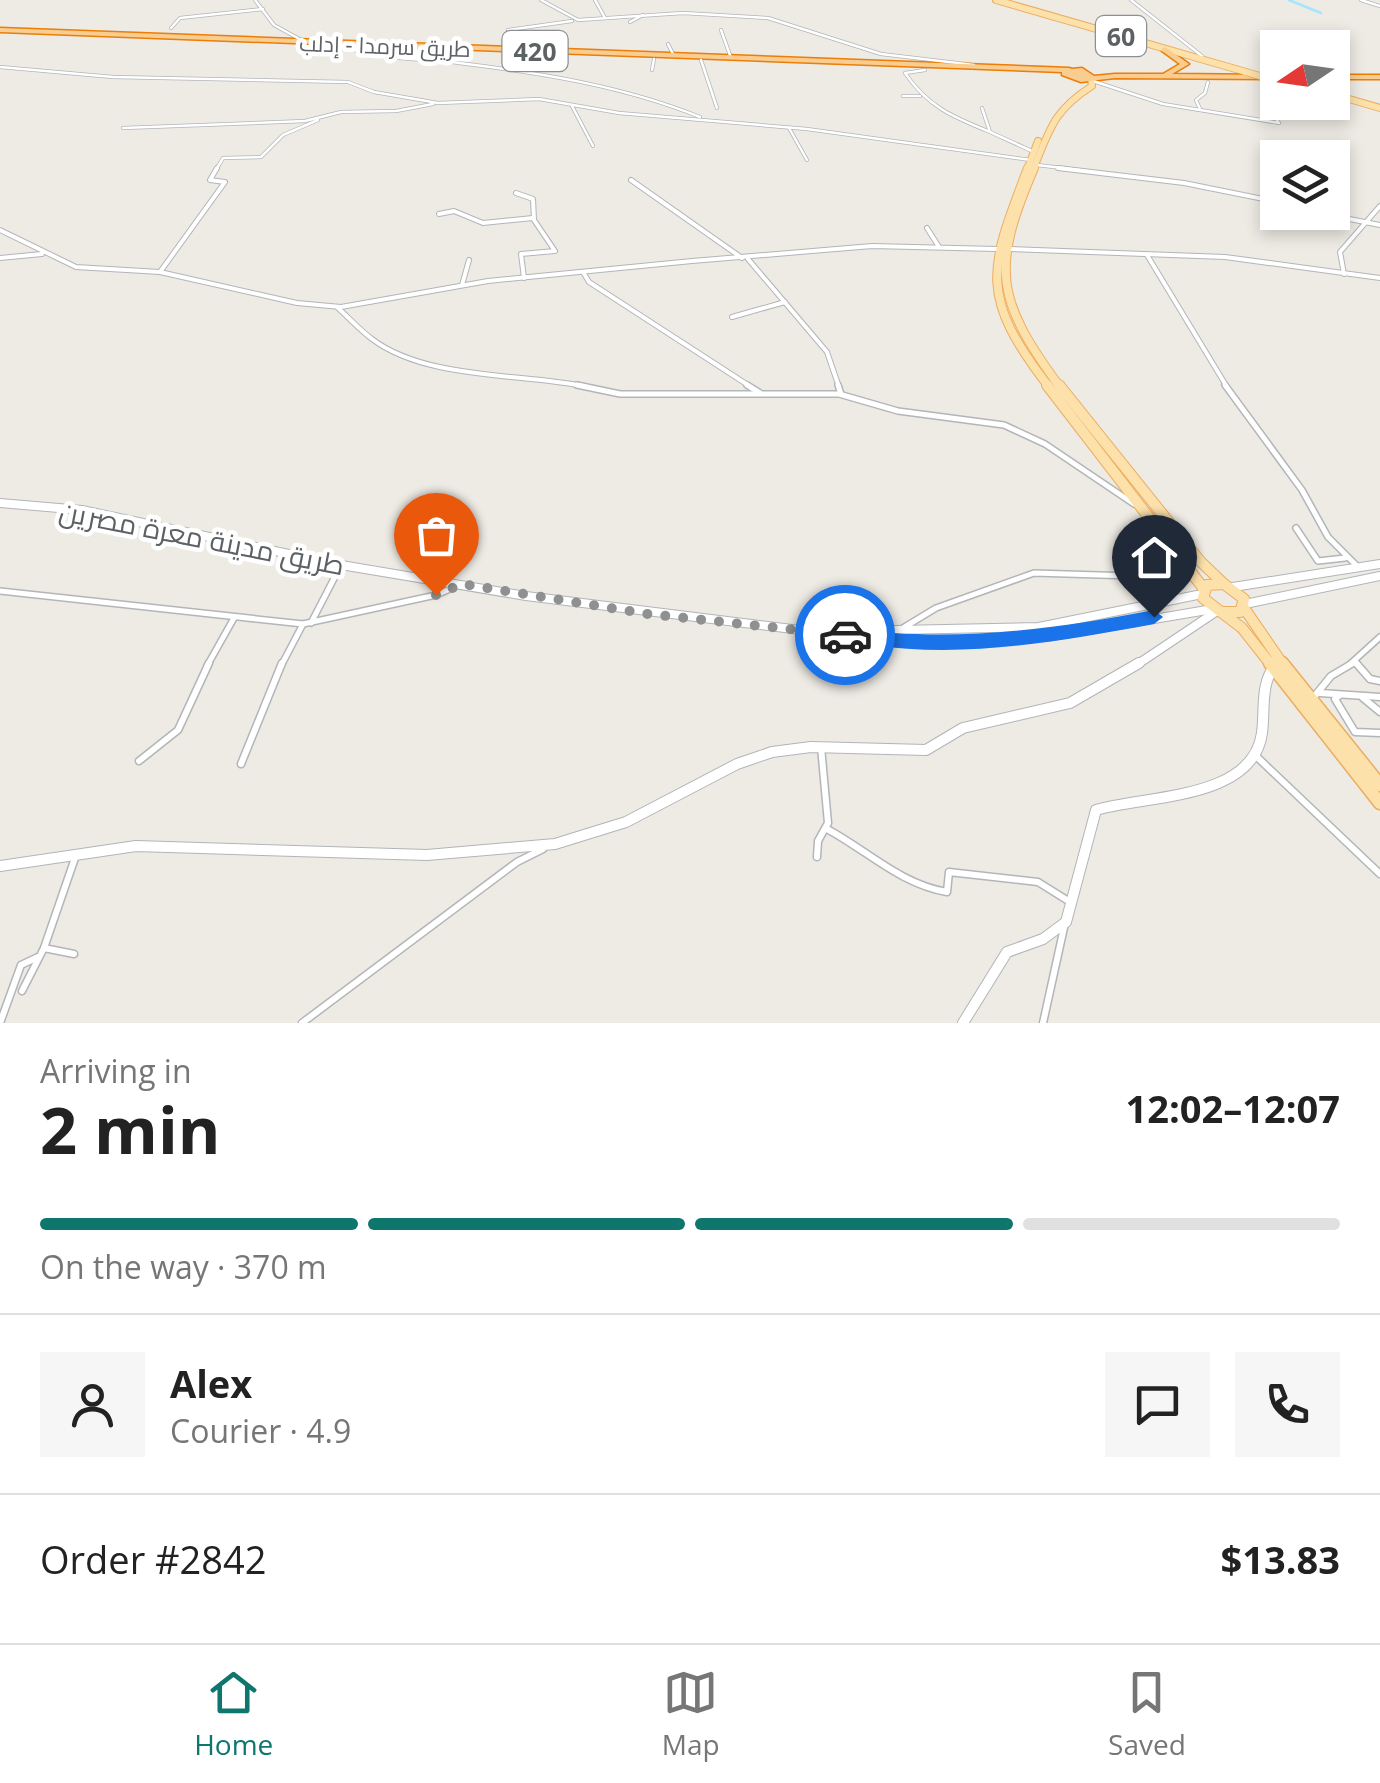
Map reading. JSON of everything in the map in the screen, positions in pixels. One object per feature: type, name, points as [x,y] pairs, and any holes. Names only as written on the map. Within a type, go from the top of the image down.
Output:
[{"type":"highway","name":"طريق سرمدا - إدلب","points":[[0,31],[731,58],[1071,76]]},
{"type":"highway","name":"طريق سرمدا - إدلب","points":[[262,42],[1071,76]]},
{"type":"highway","points":[[1164,75],[1184,64],[1166,48]]},
{"type":"highway","points":[[1071,76],[1260,79]]},
{"type":"highway","points":[[1350,76],[1380,76]]},
{"type":"highway","points":[[1090,77],[1260,79]]},
{"type":"main road","name":"60","points":[[996,0],[1260,73]]},
{"type":"main road","name":"60","points":[[1008,0],[1260,76]]},
{"type":"main road","points":[[1043,140],[1052,109],[1075,89],[1071,76]]},
{"type":"main road","points":[[1090,77],[1062,106],[1043,140],[1002,249],[996,284],[1015,338],[1192,570],[1217,610],[1242,628],[1278,666],[1380,803]]},
{"type":"main road","points":[[1350,101],[1380,109]]},
{"type":"main road","points":[[1002,249],[1006,298],[1027,344],[1200,561],[1229,586],[1278,666],[1316,696],[1380,785]]},
{"type":"main road","name":"طريق مدينة معرة مصرين","points":[[0,503],[82,510],[340,565],[648,614],[906,643],[970,644],[1047,637],[1217,610]]},
{"type":"main road","points":[[1203,591],[1380,564]]},
{"type":"main road","points":[[0,866],[136,846],[427,854],[555,844],[626,822],[737,764],[772,752],[821,748],[926,750],[963,728],[1070,703],[1113,680],[1217,610],[1234,614],[1244,606],[1380,576]]},
{"type":"main road","name":"طريق مدينة معرة مصرين","points":[[819,631],[1039,627],[1203,591]]},
{"type":"main road","points":[[963,1023],[990,973],[1008,952],[1044,940],[1066,922],[1087,832],[1096,810],[1220,782],[1242,772],[1257,757],[1267,675],[1278,666]]},
{"type":"street","points":[[255,0],[274,24],[306,42]]},
{"type":"street","points":[[541,0],[580,20]]},
{"type":"street","points":[[596,0],[605,18]]},
{"type":"street","points":[[1130,0],[1202,56]]},
{"type":"street","points":[[1361,0],[1380,6]]},
{"type":"street","points":[[171,28],[180,18],[263,9]]},
{"type":"street","points":[[515,50],[508,30],[580,20],[646,14],[768,18],[880,54],[987,69]]},
{"type":"street","points":[[630,22],[646,14]]},
{"type":"street","points":[[721,30],[731,58]]},
{"type":"street","points":[[668,44],[674,56]]},
{"type":"street","points":[[345,46],[568,82],[708,120]]},
{"type":"street","points":[[652,70],[654,59]]},
{"type":"street","points":[[702,60],[718,108]]},
{"type":"street","points":[[0,67],[112,77],[348,82],[374,92],[438,102]]},
{"type":"street","points":[[925,70],[906,72],[920,96],[938,114],[990,132],[1034,159]]},
{"type":"street","points":[[1090,77],[1157,102],[1260,118]]},
{"type":"street","points":[[1200,108],[1196,100],[1205,93],[1208,82]]},
{"type":"street","points":[[904,96],[920,96]]},
{"type":"street","points":[[124,128],[304,121],[328,115],[396,112],[438,102],[522,98],[1034,159],[1260,198]]},
{"type":"street","points":[[572,106],[594,146]]},
{"type":"street","points":[[982,108],[990,132]]},
{"type":"street","points":[[160,272],[225,182],[210,180],[223,158],[261,157],[283,135],[328,115]]},
{"type":"street","points":[[788,128],[807,160]]},
{"type":"street","points":[[631,180],[745,259],[827,352],[841,394]]},
{"type":"street","points":[[516,193],[533,199],[534,218],[555,250],[521,254],[524,278]]},
{"type":"street","points":[[1344,274],[1340,252],[1380,206]]},
{"type":"street","points":[[438,214],[454,211],[483,223],[534,218]]},
{"type":"street","points":[[1350,219],[1380,224]]},
{"type":"street","points":[[926,228],[939,248]]},
{"type":"street","points":[[0,230],[76,267],[160,272],[336,307],[462,285],[872,246],[1225,257],[1380,278]]},
{"type":"street","points":[[0,258],[45,254]]},
{"type":"street","points":[[1148,255],[1168,298],[1238,410],[1296,481],[1345,558],[1360,568]]},
{"type":"street","points":[[462,285],[470,260]]},
{"type":"street","points":[[583,272],[589,282],[762,394]]},
{"type":"street","points":[[732,317],[785,302]]},
{"type":"street","points":[[336,307],[354,319],[375,342],[450,372],[551,379],[623,394],[841,394],[898,411],[1004,425],[1046,444],[1148,511]]},
{"type":"street","points":[[1296,528],[1318,561],[1345,558]]},
{"type":"street","points":[[241,764],[274,694],[270,687],[340,565]]},
{"type":"street","points":[[900,630],[936,608],[1034,573],[1132,576],[1192,570]]},
{"type":"street","points":[[0,591],[307,624],[436,595],[462,584]]},
{"type":"street","points":[[871,601],[874,631]]},
{"type":"street","points":[[139,761],[178,730],[190,698],[234,618]]},
{"type":"street","points":[[1316,696],[1331,676],[1355,662],[1380,637]]},
{"type":"street","points":[[1355,662],[1370,679],[1380,681]]},
{"type":"street","points":[[1340,695],[1335,698],[1355,732],[1380,733]]},
{"type":"street","points":[[1316,696],[1380,697]]},
{"type":"street","points":[[1361,696],[1380,712]]},
{"type":"street","points":[[1363,712],[1372,707]]},
{"type":"street","points":[[818,856],[818,841],[827,829],[821,748]]},
{"type":"street","points":[[1257,757],[1380,874]]},
{"type":"street","points":[[827,829],[856,842],[874,863],[887,866],[924,890],[947,892],[949,872],[1038,882],[1073,903]]},
{"type":"street","points":[[302,1023],[516,862],[555,844]]},
{"type":"street","points":[[22,991],[42,952],[76,855]]},
{"type":"street","points":[[1043,1023],[1066,922]]},
{"type":"street","points":[[0,1023],[20,965],[42,952],[74,954]]},
{"type":"waterway","points":[[1289,0],[1321,13]]},
{"type":"way so far","points":[[436,595],[462,584],[648,614],[845,635]]},
{"type":"route","points":[[845,635],[906,643],[970,644],[1047,637],[1154,617]]}]
